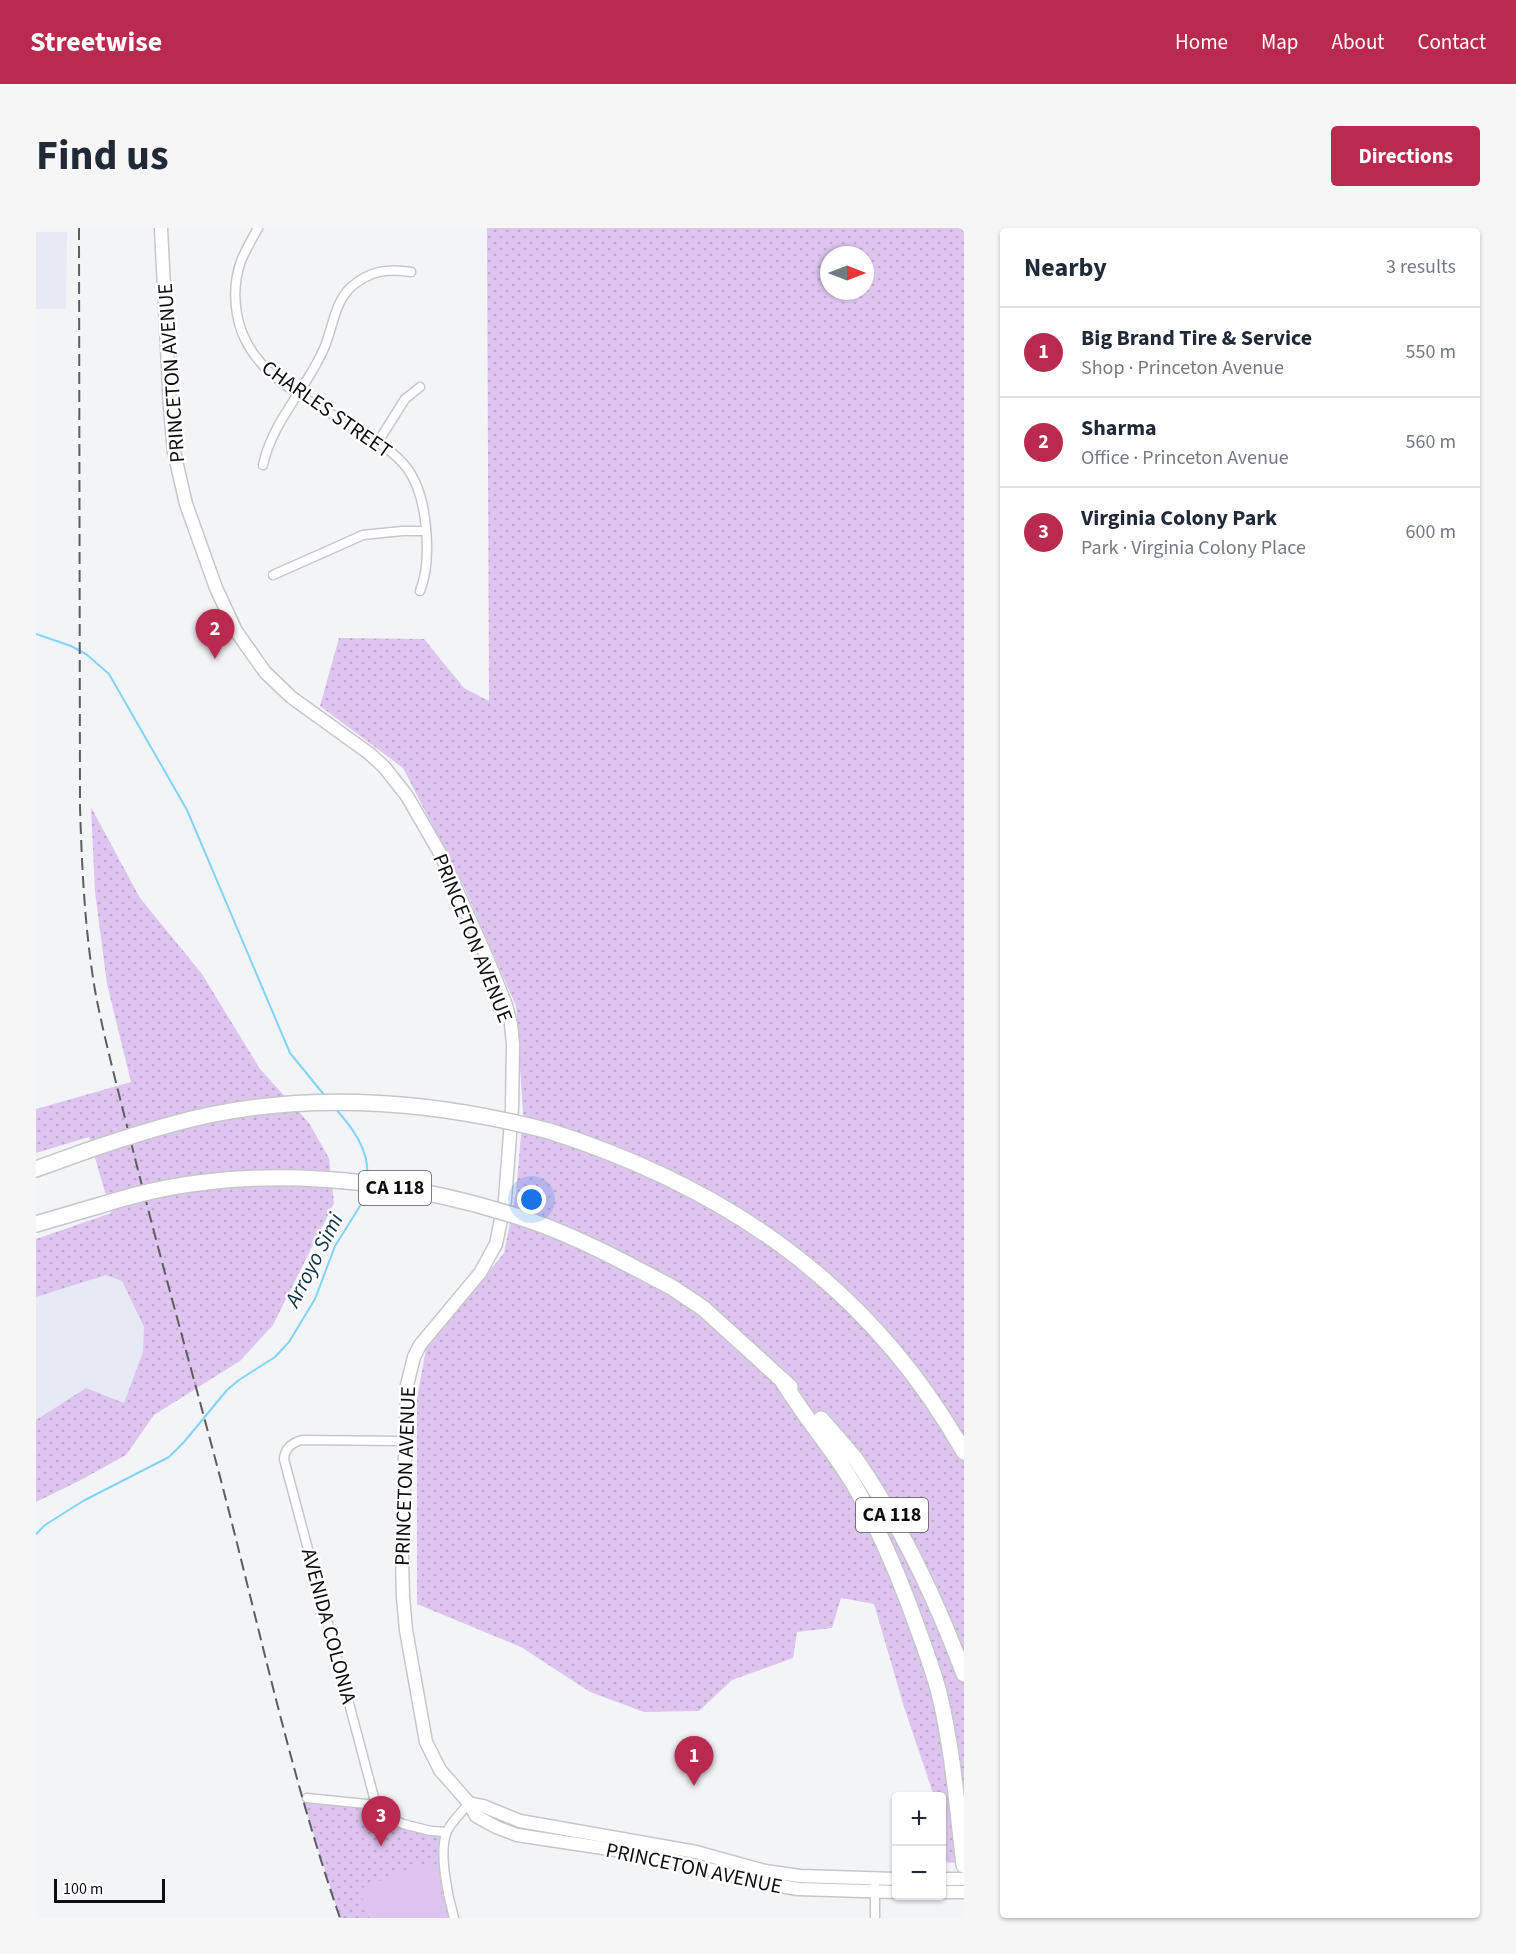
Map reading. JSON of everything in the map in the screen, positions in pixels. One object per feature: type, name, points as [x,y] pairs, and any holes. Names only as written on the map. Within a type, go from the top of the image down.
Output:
[{"type":"highway","points":[[36,1169],[153,1128],[245,1109],[321,1102],[371,1102],[429,1107],[496,1118],[549,1131],[596,1146],[682,1184],[745,1220],[777,1242],[851,1304],[881,1334],[964,1440]]},
{"type":"highway","points":[[36,1164],[86,1151]]},
{"type":"highway","name":"CA 118","points":[[36,1224],[137,1194],[200,1182],[266,1178],[314,1179],[407,1190],[491,1208],[536,1223],[604,1252],[673,1288],[703,1308],[806,1401],[855,1460],[893,1517],[925,1578],[964,1674]]},
{"type":"highway","points":[[782,1380],[794,1400],[844,1467],[859,1493],[910,1606],[941,1702],[956,1780],[964,1865]]},
{"type":"highway","points":[[925,1388],[964,1452]]},
{"type":"street","name":"PRINCETON AVENUE","points":[[161,228],[174,452],[186,504],[216,588],[236,631],[265,672],[291,697],[370,754],[385,768],[407,796],[441,855],[488,960],[511,1024],[512,1108],[505,1200],[496,1244],[480,1274],[428,1335],[414,1357],[407,1385],[403,1597],[406,1630],[423,1728],[432,1756],[440,1770],[469,1803],[476,1816],[517,1835],[636,1853],[798,1889],[892,1892]]},
{"type":"street","name":"CHARLES STREET","points":[[258,228],[241,261],[237,275],[235,299],[239,324],[248,348],[266,370],[298,393],[378,442],[396,455],[408,470],[423,505],[426,531],[426,575],[420,591]]},
{"type":"street","points":[[264,465],[270,439],[322,352],[338,307],[350,288],[361,279],[376,272],[391,269],[411,272]]},
{"type":"street","points":[[378,442],[405,399],[420,387]]},
{"type":"street","points":[[273,574],[363,535],[426,531]]},
{"type":"street","name":"AVENIDA COLONIA","points":[[376,1805],[284,1459],[288,1448],[294,1442],[302,1440],[405,1441]]},
{"type":"street","points":[[308,1798],[376,1805],[403,1824],[430,1831],[446,1832]]},
{"type":"street","name":"PRINCETON AVENUE","points":[[469,1803],[483,1806],[520,1821],[696,1852],[765,1871],[800,1876],[892,1879]]},
{"type":"street","points":[[454,1918],[449,1903],[444,1860],[446,1832],[469,1803]]},
{"type":"street","points":[[875,1879],[875,1918]]},
{"type":"street","points":[[946,1879],[964,1879]]},
{"type":"street","points":[[946,1892],[964,1892]]},
{"type":"shaded area","points":[[487,228],[964,228],[964,1863],[946,1862],[946,1792],[933,1792],[904,1707],[874,1604],[841,1598],[832,1628],[797,1632],[793,1658],[732,1680],[699,1711],[644,1712],[590,1692],[521,1647],[417,1604],[417,1398],[426,1349],[504,1253],[516,1192],[523,1113],[516,1006],[464,887],[403,768],[320,706],[339,638],[424,639],[464,688],[489,701]]},
{"type":"shaded area","points":[[36,232],[67,232],[66,309],[36,309]]},
{"type":"shaded area","points":[[91,807],[140,898],[202,974],[260,1069],[309,1123],[329,1158],[334,1203],[273,1325],[240,1361],[154,1415],[126,1455],[36,1502],[36,1420],[86,1388],[124,1403],[143,1352],[144,1327],[122,1281],[106,1275],[36,1297],[36,1239],[111,1213],[89,1137],[36,1153],[36,1109],[131,1082],[107,984],[95,892]]},
{"type":"shaded area","points":[[132,1262],[152,1328],[128,1404],[89,1393],[36,1427],[36,1291]]},
{"type":"shaded area","points":[[302,1798],[376,1805],[390,1817],[446,1832],[444,1860],[454,1918],[340,1918]]},
{"type":"shaded area","points":[[434,1860],[447,1918],[369,1918],[359,1889]]},
{"type":"waterway","name":"Arroyo Simi","points":[[36,634],[71,646],[86,654],[109,674],[187,810],[290,1053],[325,1096]]},
{"type":"waterway","name":"Arroyo Simi","points":[[335,1108],[358,1139],[366,1157],[367,1176]]},
{"type":"waterway","name":"Arroyo Simi","points":[[36,1534],[45,1525],[83,1501],[169,1457],[227,1390],[275,1357],[289,1342],[315,1299],[335,1246],[365,1198],[366,1188]]},
{"type":"railway","points":[[79,228],[80,807],[85,902],[92,973],[103,1030],[138,1171],[230,1516],[288,1747],[340,1918]]},
{"type":"place","name":"Sharma","points":[[215,659]]},
{"type":"place","name":"Big Brand Tire & Service","points":[[694,1786]]},
{"type":"place","name":"Virginia Colony Park","points":[[381,1846]]}]
